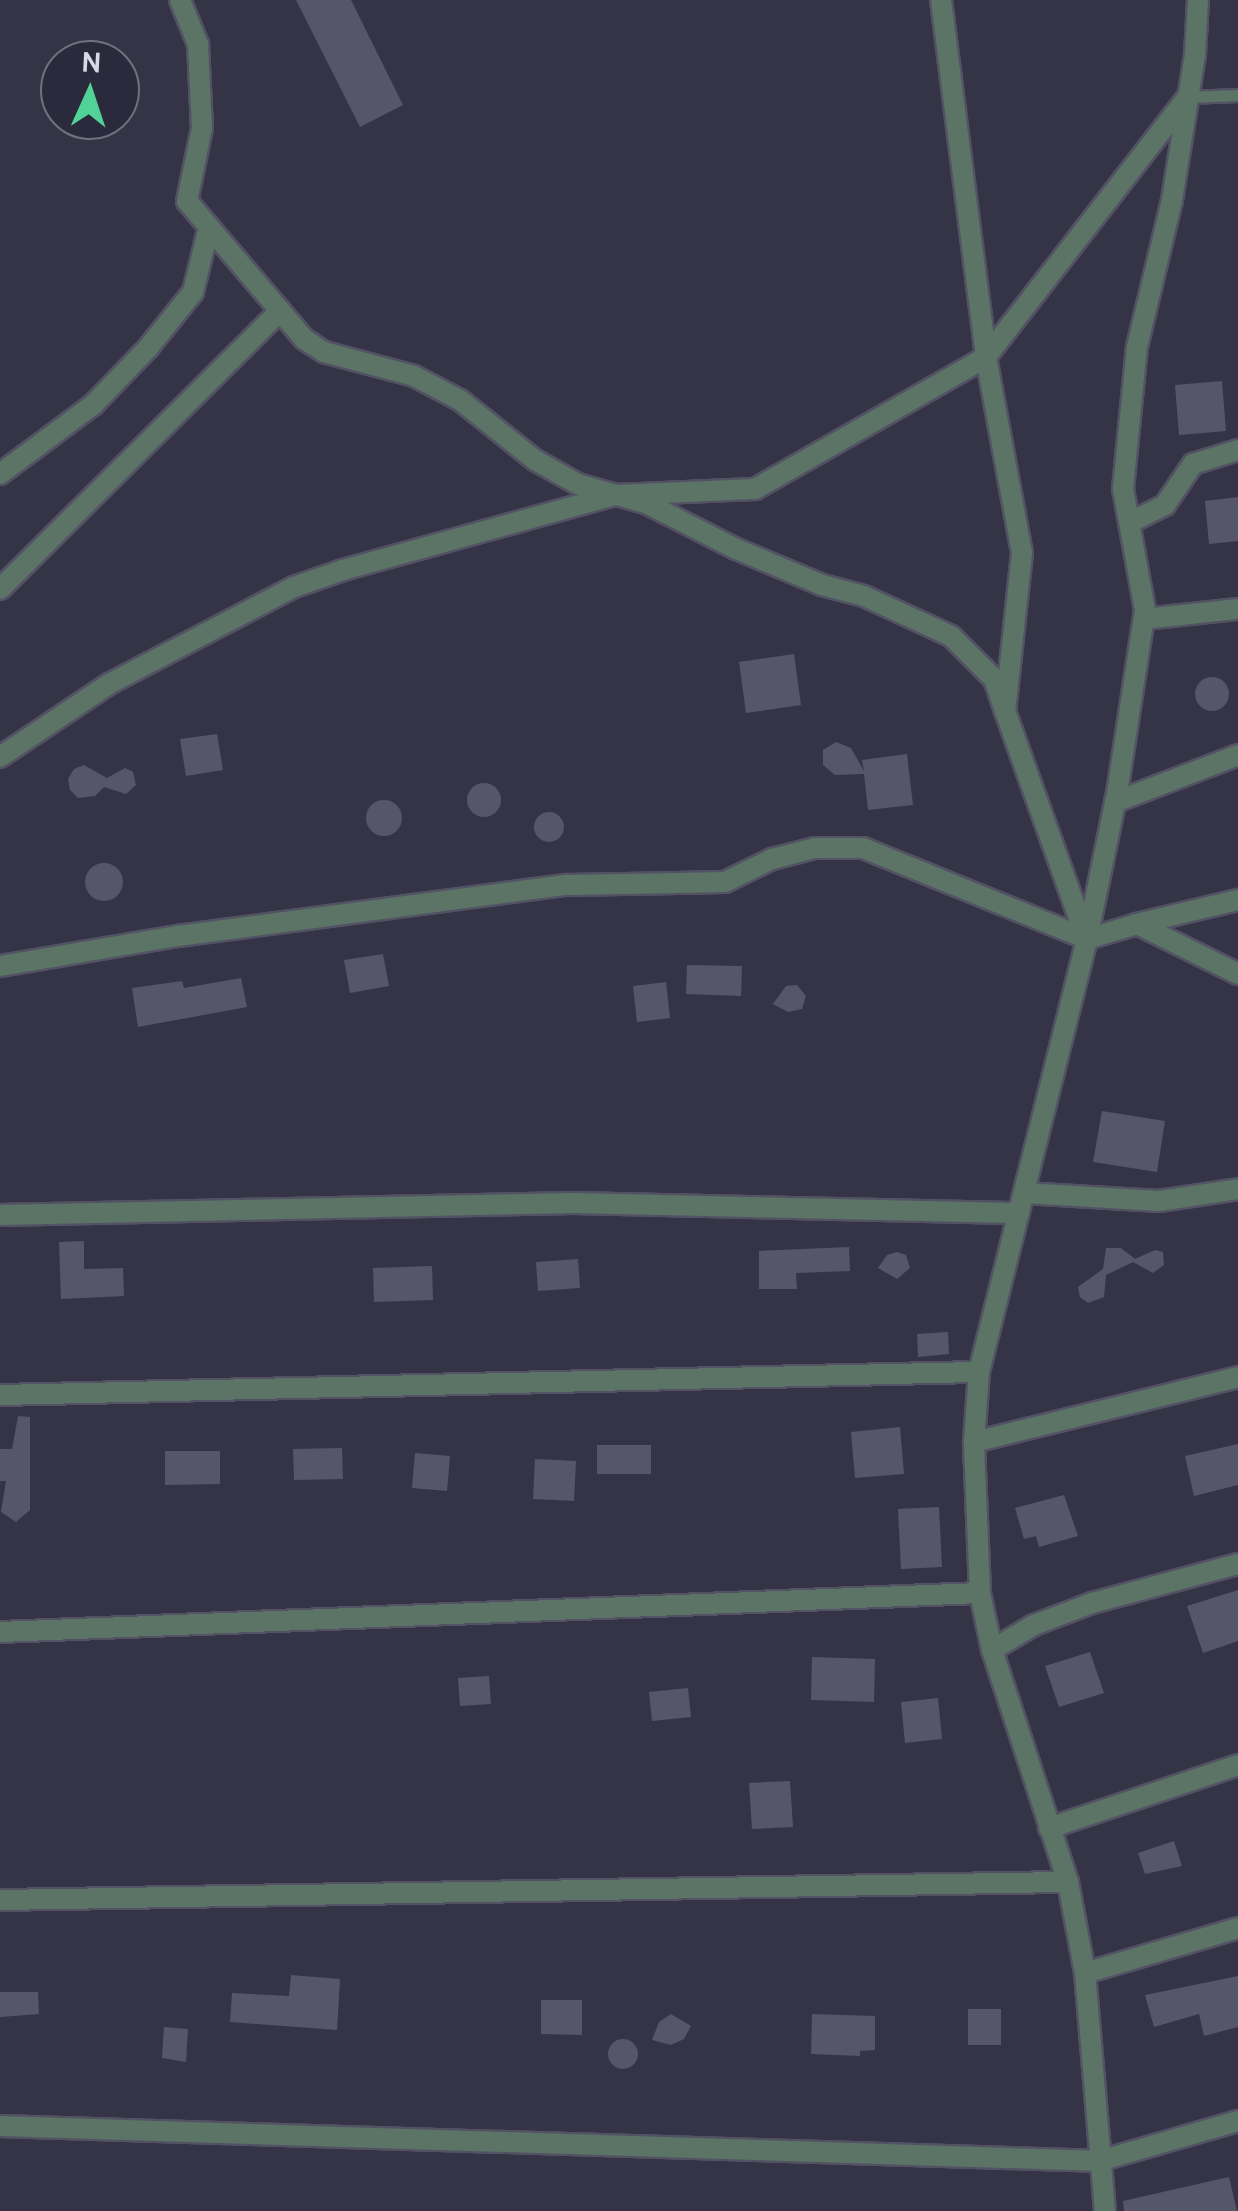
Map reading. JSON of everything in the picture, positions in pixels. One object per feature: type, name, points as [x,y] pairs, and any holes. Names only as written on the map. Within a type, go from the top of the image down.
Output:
[{"type":"street","points":[[180,0],[198,44],[202,128],[187,201],[304,339],[324,352],[414,376],[460,400],[535,460],[578,484],[616,494],[951,636],[994,679],[1087,939]]},
{"type":"street","points":[[940,0],[986,357],[1022,553],[1005,711]]},
{"type":"street","points":[[1105,2211],[1085,1973],[1068,1882],[992,1650],[980,1592],[974,1442],[979,1372],[1087,939],[1115,802],[1144,619],[1122,489],[1137,347],[1172,200],[1198,0]]},
{"type":"street","points":[[0,757],[109,684],[294,588],[403,552],[616,494],[755,489],[986,357],[1188,97]]},
{"type":"street","points":[[0,474],[92,405],[148,348],[192,292],[209,227]]},
{"type":"street","points":[[0,589],[280,310]]},
{"type":"street","points":[[1129,523],[1165,505],[1193,464],[1238,450]]},
{"type":"street","points":[[1144,619],[1238,608]]},
{"type":"street","points":[[1115,802],[1238,755]]},
{"type":"street","points":[[0,966],[178,936],[568,885],[725,882],[772,859],[816,848],[863,848],[938,875],[974,896],[1087,939],[1238,900]]},
{"type":"street","points":[[1137,924],[1238,974]]},
{"type":"street","points":[[0,1215],[574,1203],[1021,1203],[1159,1200],[1238,1189]]},
{"type":"street","points":[[0,1395],[979,1372]]},
{"type":"street","points":[[974,1442],[1238,1377]]},
{"type":"street","points":[[992,1650],[1034,1625],[1092,1603],[1238,1564]]},
{"type":"street","points":[[0,1632],[980,1592]]},
{"type":"street","points":[[1049,1828],[1238,1765]]},
{"type":"street","points":[[0,1900],[1068,1882]]},
{"type":"street","points":[[1085,1973],[1238,1928]]},
{"type":"street","points":[[0,2126],[1099,2161],[1238,2121]]},
{"type":"lane","points":[[1188,97],[1238,95]]},
{"type":"building","points":[[296,0],[351,0],[403,105],[360,127]]},
{"type":"building","points":[[1222,381],[1226,431],[1179,435],[1175,385]]},
{"type":"building","points":[[1238,497],[1238,541],[1209,544],[1205,501]]},
{"type":"building","points":[[794,654],[801,705],[746,713],[739,662]]},
{"type":"building","points":[[1212,677],[1224,682],[1229,694],[1224,706],[1212,711],[1200,706],[1195,694],[1200,682]]},
{"type":"building","points":[[217,734],[223,770],[186,776],[180,739]]},
{"type":"building","points":[[836,742],[851,748],[864,771],[862,760],[907,754],[913,805],[868,810],[864,774],[835,775],[823,765],[823,750]]},
{"type":"building","points":[[84,765],[107,778],[125,768],[133,772],[136,785],[126,794],[104,787],[95,796],[78,798],[70,790],[68,779],[74,769]]},
{"type":"building","points":[[484,783],[496,788],[501,800],[496,812],[484,817],[472,812],[467,800],[472,788]]},
{"type":"building","points":[[384,800],[397,805],[402,818],[397,831],[384,836],[371,831],[366,818],[371,805]]},
{"type":"building","points":[[549,812],[563,821],[564,827],[555,841],[549,842],[535,833],[534,827],[543,813]]},
{"type":"building","points":[[104,863],[117,869],[123,882],[117,895],[104,901],[91,895],[85,882],[91,869]]},
{"type":"building","points":[[383,954],[389,986],[350,993],[344,960]]},
{"type":"building","points":[[687,965],[742,966],[741,996],[686,994]]},
{"type":"building","points":[[241,978],[247,1007],[138,1027],[132,988],[182,981],[184,988]]},
{"type":"building","points":[[666,982],[670,1018],[637,1022],[633,986]]},
{"type":"building","points":[[797,985],[806,996],[802,1009],[788,1012],[773,1004],[786,986]]},
{"type":"building","points":[[1102,1111],[1165,1121],[1157,1172],[1093,1162]]},
{"type":"building","points":[[84,1241],[84,1269],[123,1268],[124,1296],[61,1299],[59,1242]]},
{"type":"building","points":[[849,1247],[850,1271],[796,1273],[797,1289],[759,1289],[759,1251]]},
{"type":"building","points":[[1106,1248],[1121,1248],[1135,1259],[1155,1250],[1163,1252],[1164,1265],[1153,1273],[1133,1262],[1106,1275],[1104,1297],[1088,1303],[1080,1297],[1078,1287],[1103,1269]]},
{"type":"building","points":[[887,1255],[906,1255],[910,1268],[897,1279],[878,1268]]},
{"type":"building","points":[[578,1259],[580,1288],[538,1291],[536,1262]]},
{"type":"building","points":[[432,1266],[433,1300],[374,1302],[373,1268]]},
{"type":"building","points":[[948,1332],[949,1354],[918,1357],[917,1334]]},
{"type":"building","points":[[18,1416],[30,1417],[30,1510],[16,1522],[1,1512],[6,1481],[0,1481],[0,1449],[12,1449]]},
{"type":"building","points":[[900,1427],[904,1474],[855,1478],[851,1432]]},
{"type":"building","points":[[1238,1444],[1238,1485],[1194,1496],[1185,1456]]},
{"type":"building","points":[[597,1445],[651,1445],[651,1474],[597,1474]]},
{"type":"building","points":[[342,1448],[343,1479],[294,1480],[293,1449]]},
{"type":"building","points":[[165,1451],[220,1451],[220,1484],[165,1485]]},
{"type":"building","points":[[415,1453],[450,1456],[447,1491],[412,1488]]},
{"type":"building","points":[[535,1459],[576,1461],[574,1501],[533,1499]]},
{"type":"building","points":[[1064,1495],[1078,1536],[1039,1547],[1036,1536],[1024,1539],[1015,1508]]},
{"type":"building","points":[[939,1507],[942,1567],[901,1569],[898,1509]]},
{"type":"building","points":[[1238,1590],[1238,1641],[1203,1653],[1187,1606]]},
{"type":"building","points":[[1090,1652],[1104,1693],[1059,1707],[1045,1666]]},
{"type":"building","points":[[812,1657],[875,1659],[874,1702],[811,1700]]},
{"type":"building","points":[[489,1676],[491,1704],[460,1706],[458,1678]]},
{"type":"building","points":[[688,1688],[691,1717],[652,1721],[649,1692]]},
{"type":"building","points":[[938,1698],[942,1739],[905,1743],[901,1702]]},
{"type":"building","points":[[790,1781],[793,1827],[752,1829],[749,1783]]},
{"type":"building","points":[[1174,1841],[1182,1866],[1145,1874],[1138,1853]]},
{"type":"building","points":[[291,1975],[340,1979],[337,2030],[230,2022],[232,1993],[289,1996]]},
{"type":"building","points":[[1238,1976],[1238,2027],[1204,2036],[1199,2014],[1154,2027],[1145,1995]]},
{"type":"building","points":[[0,1992],[38,1992],[39,2014],[0,2017]]},
{"type":"building","points":[[541,2000],[582,2000],[582,2035],[541,2034]]},
{"type":"building","points":[[968,2009],[1001,2009],[1001,2045],[968,2045]]},
{"type":"building","points":[[671,2014],[691,2026],[684,2039],[671,2045],[652,2040],[659,2022]]},
{"type":"building","points":[[812,2014],[875,2016],[875,2050],[860,2051],[860,2056],[811,2054]]},
{"type":"building","points":[[164,2027],[188,2029],[186,2062],[162,2058]]},
{"type":"building","points":[[623,2039],[634,2043],[638,2054],[634,2065],[623,2069],[612,2065],[608,2054],[612,2043]]},
{"type":"building","points":[[1229,2177],[1237,2211],[1124,2211],[1123,2201]]}]
